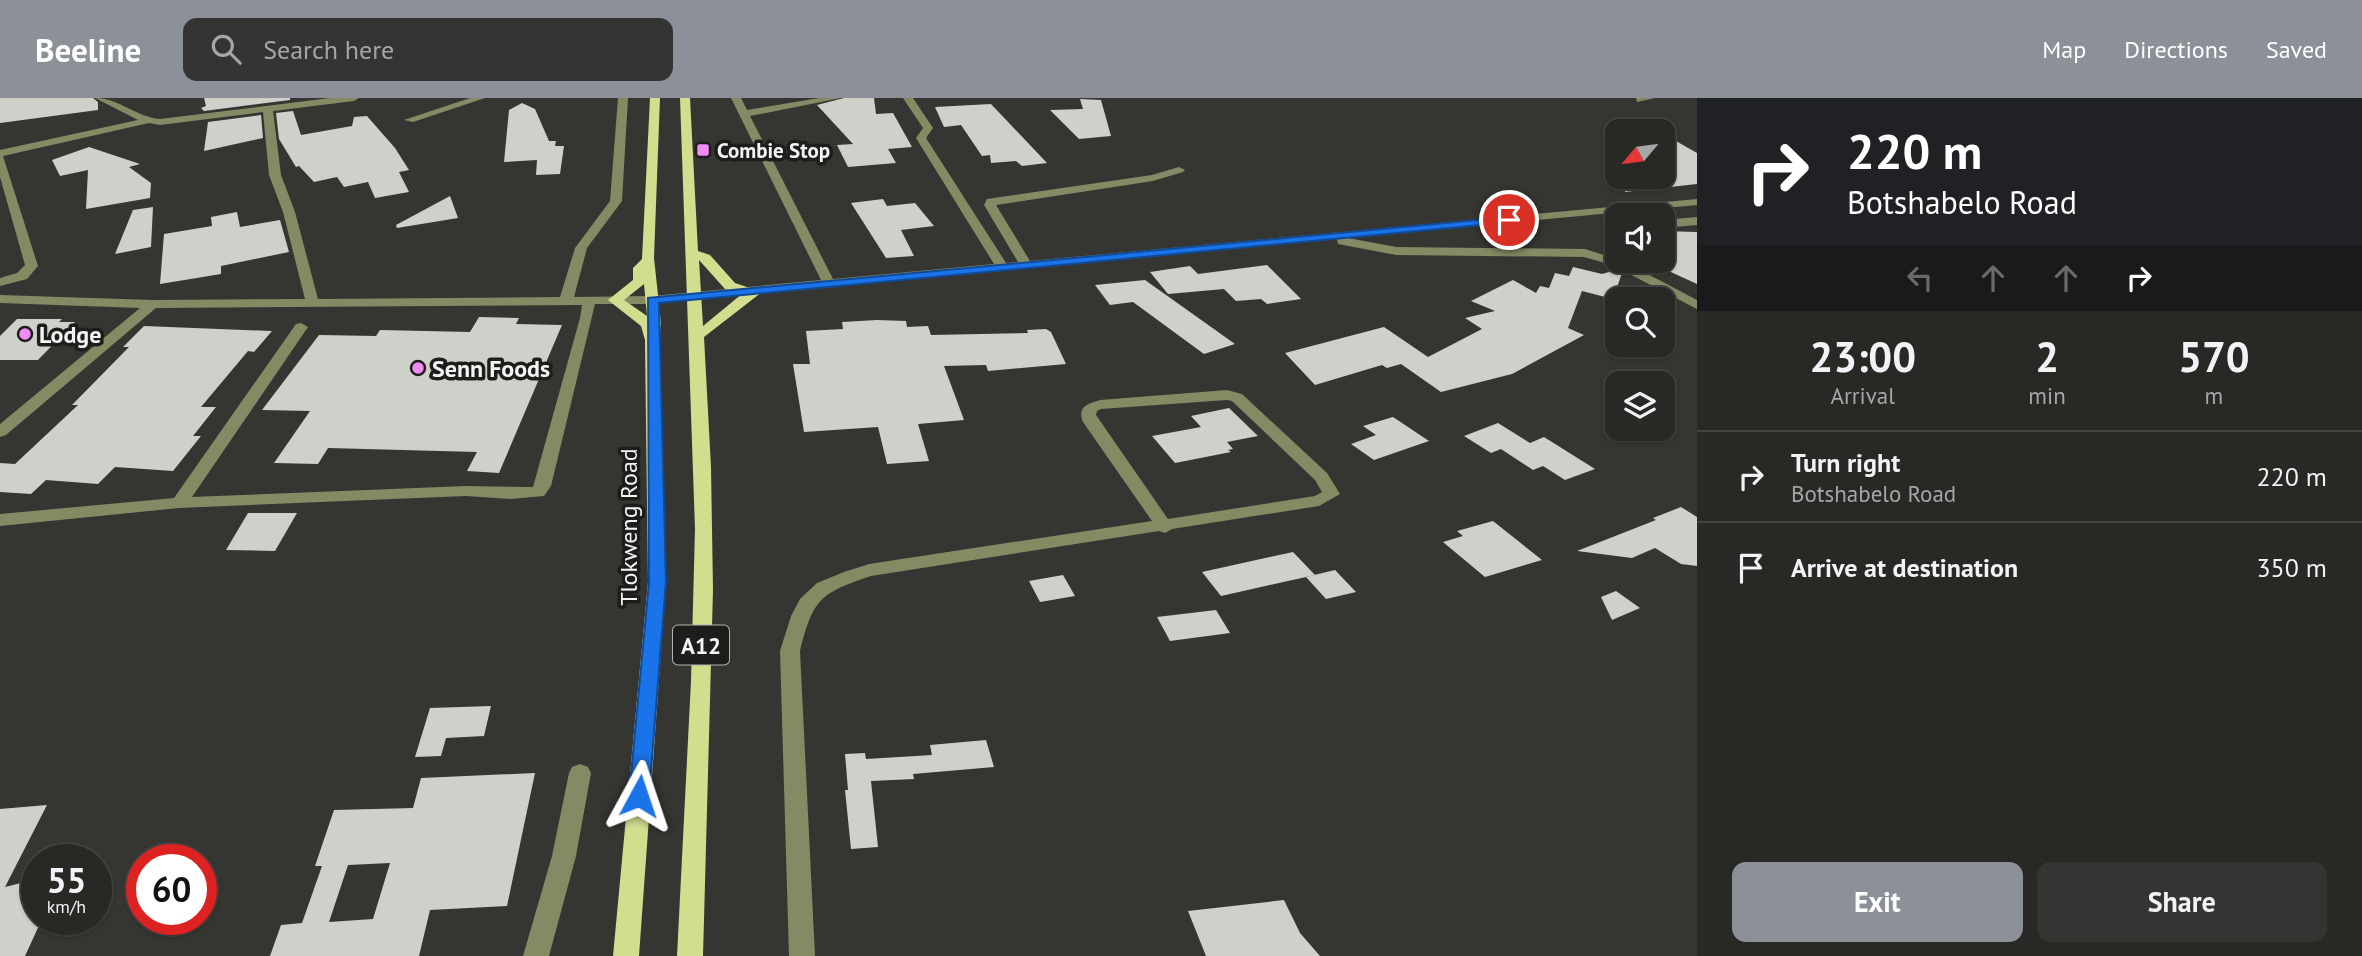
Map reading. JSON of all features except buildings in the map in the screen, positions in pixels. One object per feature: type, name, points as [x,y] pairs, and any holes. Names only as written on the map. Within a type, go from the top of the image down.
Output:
[{"type":"main road","name":"Tlokweng Road","points":[[626,956],[657,582],[652,344],[654,323],[648,258],[655,98]]},
{"type":"main road","name":"A12","points":[[685,98],[690,252],[698,334],[704,589],[690,956]]},
{"type":"main road","points":[[690,252],[706,258],[730,286],[755,292]]},
{"type":"main road","points":[[648,258],[639,268],[640,281],[615,300],[648,324],[652,344]]},
{"type":"main road","points":[[698,334],[713,327],[733,305],[755,292]]},
{"type":"street","points":[[100,98],[126,108],[147,121]]},
{"type":"street","points":[[0,282],[22,276],[32,266],[0,155],[147,121],[160,122],[354,98]]},
{"type":"street","points":[[409,120],[480,98]]},
{"type":"street","points":[[566,300],[581,248],[616,201],[623,98]]},
{"type":"street","points":[[736,98],[829,284]]},
{"type":"street","points":[[744,114],[836,98]]},
{"type":"street","points":[[908,98],[929,128],[921,138],[1002,267]]},
{"type":"street","points":[[268,109],[275,175],[289,212],[312,302]]},
{"type":"street","points":[[1027,265],[990,205],[991,201],[1153,178],[1179,170]]},
{"type":"street","points":[[0,299],[153,304],[652,300],[1697,202]]},
{"type":"street","points":[[1675,223],[1697,222]]},
{"type":"street","points":[[1321,237],[1396,251],[1585,253],[1616,262],[1697,304]]},
{"type":"street","points":[[0,520],[179,503],[466,491],[511,494],[538,492],[543,486],[587,318],[589,300]]},
{"type":"street","points":[[0,432],[153,304]]},
{"type":"street","points":[[179,503],[302,327]]},
{"type":"street","points":[[802,956],[790,651],[797,622],[808,597],[836,581],[869,570],[1165,527],[1319,501],[1332,494],[1321,477],[1237,397],[1227,395],[1090,408],[1088,415],[1091,422],[1165,527]]},
{"type":"street","points":[[536,956],[564,856],[580,773]]},
{"type":"place","name":"Combie Stop","points":[[703,150]]},
{"type":"place","name":"Lodge","points":[[25,334]]},
{"type":"place","name":"Senn Foods","points":[[418,368]]},
{"type":"route","points":[[639,796],[657,582],[652,300],[1509,220]]}]
